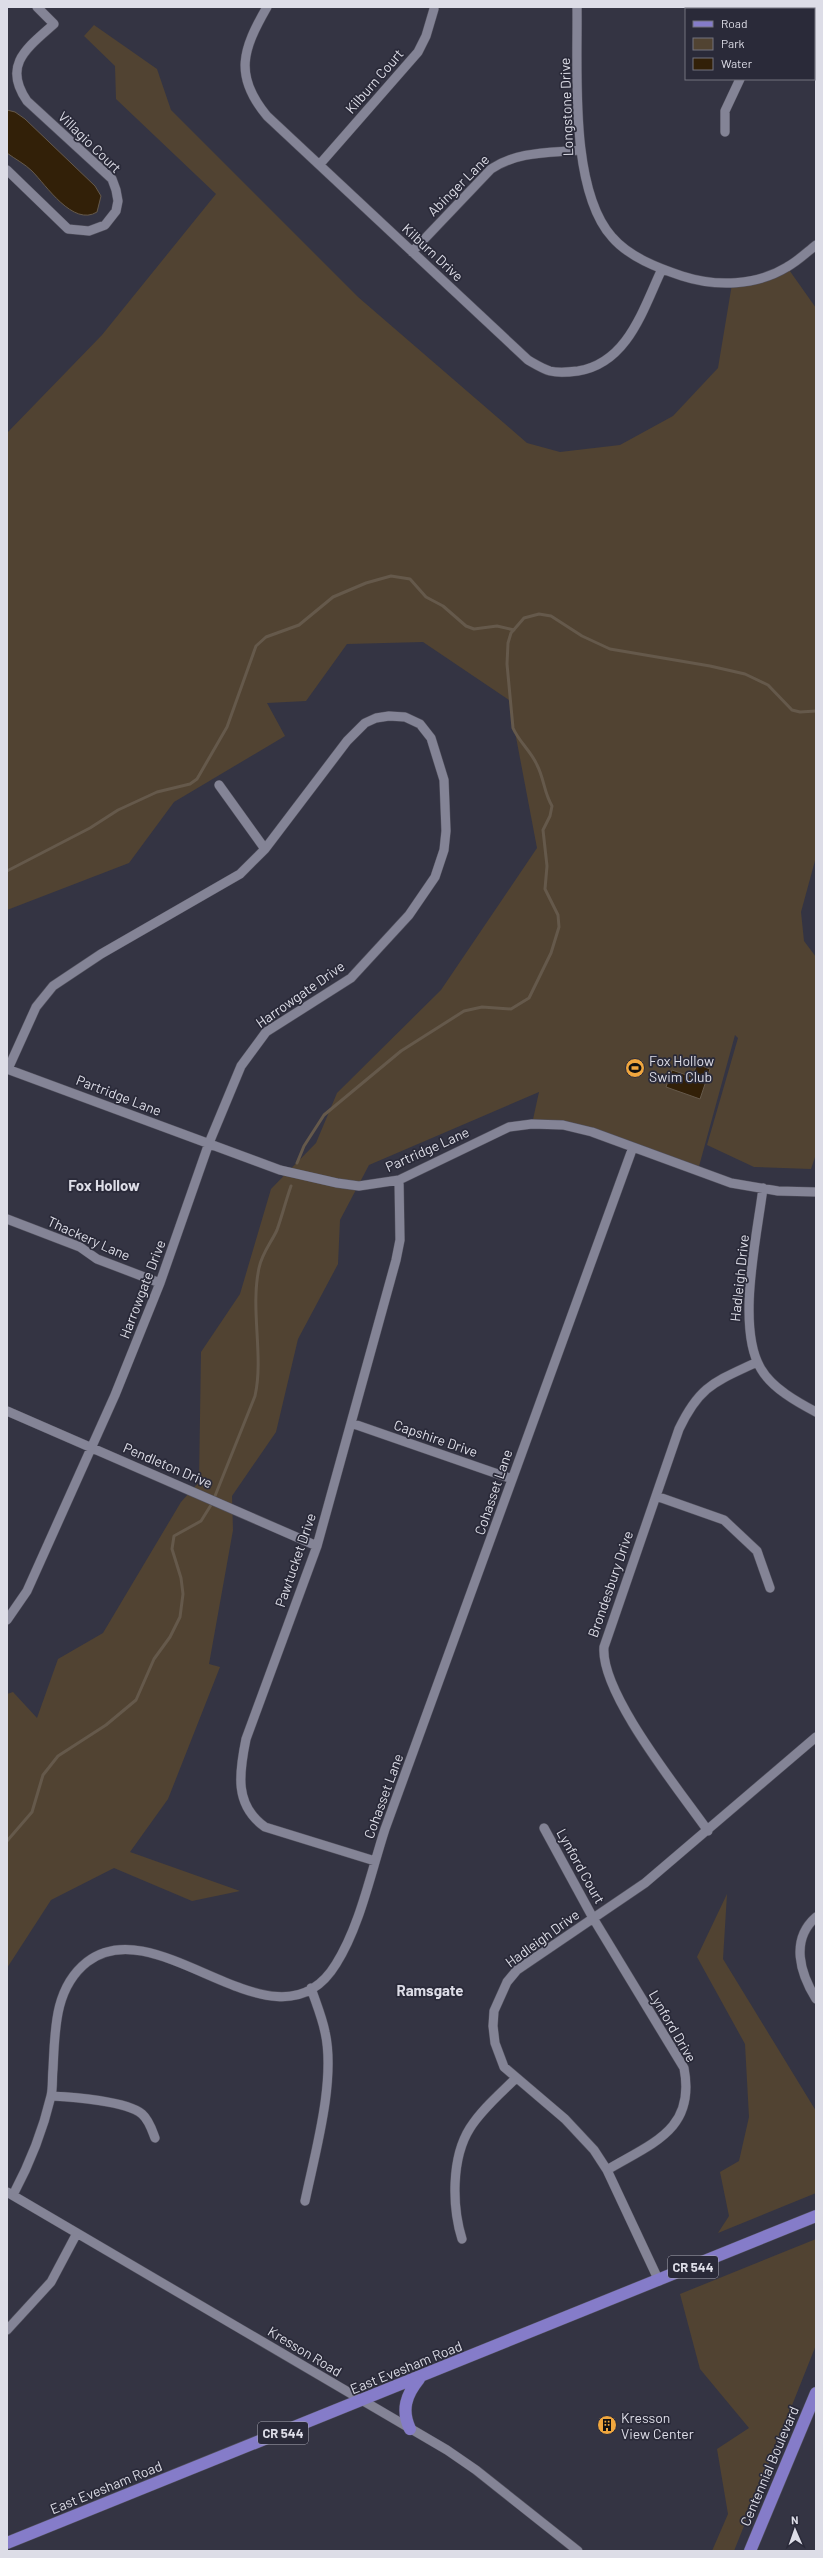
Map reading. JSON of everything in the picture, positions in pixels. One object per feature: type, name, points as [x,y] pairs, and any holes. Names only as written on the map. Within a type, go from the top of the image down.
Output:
[{"type":"main road","name":"East Evesham Road","points":[[7,2543],[362,2402],[816,2216]]},
{"type":"main road","points":[[410,2429],[405,2420],[406,2398],[420,2378]]},
{"type":"main road","name":"Centennial Boulevard","points":[[750,2551],[816,2393]]},
{"type":"street","name":"Villagio Court","points":[[7,170],[68,229],[78,232],[98,229],[112,219],[116,211],[118,201],[112,179],[27,101],[19,90],[16,69],[26,48],[54,24],[37,7]]},
{"type":"street","name":"Kilburn Drive","points":[[267,7],[251,36],[246,50],[244,68],[249,87],[256,102],[267,116],[528,360],[551,371],[570,372],[589,369],[605,362],[615,354],[632,333],[662,269]]},
{"type":"street","name":"Longstone Drive","points":[[577,7],[580,150],[588,186],[598,215],[612,237],[636,256],[662,269],[695,280],[732,284],[763,278],[787,267],[816,245]]},
{"type":"street","name":"Kilburn Court","points":[[320,164],[418,52],[426,36],[434,9]]},
{"type":"street","points":[[725,132],[725,111],[740,80]]},
{"type":"street","name":"Abinger Lane","points":[[412,252],[491,169],[505,160],[520,155],[580,150]]},
{"type":"street","name":"Harrowgate Drive","points":[[7,1620],[27,1590],[115,1395],[160,1283],[209,1143],[241,1066],[266,1032],[351,978],[409,915],[435,876],[444,850],[446,805],[444,780],[431,738],[420,724],[405,717],[389,716],[376,718],[365,723],[347,741],[265,849],[240,874],[101,954],[53,986],[36,1007],[8,1069]]},
{"type":"street","points":[[219,785],[265,849]]},
{"type":"street","name":"Partridge Lane","points":[[8,1069],[280,1170],[337,1183],[359,1186],[399,1180],[509,1127],[532,1124],[563,1125],[592,1132],[731,1182],[763,1188],[816,1192]]},
{"type":"street","name":"Cohasset Lane","points":[[10,2194],[24,2174],[38,2139],[52,2096],[55,2025],[60,2001],[76,1973],[88,1961],[101,1954],[128,1950],[157,1954],[234,1986],[265,1995],[293,1995],[311,1988],[320,1982],[335,1966],[349,1940],[375,1861],[633,1147]]},
{"type":"street","name":"Pawtucket Drive","points":[[375,1861],[265,1827],[254,1819],[247,1810],[241,1788],[242,1760],[246,1739],[317,1546],[400,1240],[399,1180]]},
{"type":"street","name":"Hadleigh Drive","points":[[763,1188],[748,1311],[748,1334],[757,1362],[762,1371],[779,1388],[816,1412]]},
{"type":"street","name":"Thackery Lane","points":[[7,1219],[80,1247],[97,1259],[160,1283]]},
{"type":"street","name":"Brondesbury Drive","points":[[708,1831],[645,1742],[611,1686],[603,1657],[614,1612],[679,1429],[699,1394],[714,1383],[757,1362]]},
{"type":"street","name":"Pendleton Drive","points":[[7,1411],[91,1446],[124,1463],[317,1546]]},
{"type":"street","name":"Capshire Drive","points":[[351,1423],[512,1479]]},
{"type":"street","points":[[656,1496],[724,1520],[757,1551],[770,1588]]},
{"type":"street","name":"Hadleigh Drive","points":[[659,2281],[607,2170],[594,2150],[565,2119],[504,2067],[495,2043],[493,2026],[498,1999],[507,1982],[517,1970],[645,1883],[708,1831],[816,1737]]},
{"type":"street","name":"Lynford Court","points":[[544,1828],[593,1918]]},
{"type":"street","points":[[816,1917],[808,1923],[799,1943],[801,1970],[816,1998]]},
{"type":"street","name":"Lynford Drive","points":[[593,1918],[684,2068],[686,2079],[685,2106],[673,2126],[607,2170]]},
{"type":"street","points":[[305,2201],[318,2140],[327,2074],[325,2032],[311,1988]]},
{"type":"street","points":[[462,2238],[456,2220],[454,2200],[461,2152],[470,2129],[516,2078]]},
{"type":"street","points":[[52,2096],[92,2099],[137,2110],[149,2123],[155,2138]]},
{"type":"street","name":"Kresson Road","points":[[10,2194],[410,2429],[476,2470],[578,2551]]},
{"type":"street","points":[[7,2330],[51,2282],[77,2233]]},
{"type":"green space","points":[[94,25],[157,69],[171,110],[358,297],[527,443],[560,452],[620,445],[673,416],[718,368],[732,284],[787,267],[816,308],[816,857],[801,912],[804,941],[816,957],[816,1154],[811,1169],[754,1167],[707,1145],[738,1038],[735,1035],[698,1170],[592,1132],[532,1124],[539,1092],[369,1165],[340,1220],[338,1264],[298,1339],[276,1432],[232,1496],[233,1530],[209,1664],[220,1667],[168,1799],[130,1852],[240,1891],[192,1901],[114,1868],[51,1900],[7,1968],[7,1694],[13,1692],[37,1718],[58,1659],[103,1633],[181,1502],[199,1482],[201,1352],[240,1294],[271,1189],[316,1143],[337,1093],[441,990],[537,848],[509,700],[423,642],[347,644],[306,701],[267,703],[285,736],[174,802],[129,863],[7,910],[7,433],[102,335],[216,194],[116,99],[115,66],[84,36]]},
{"type":"green space","points":[[727,1894],[723,1959],[816,2111],[816,2193],[718,2233],[729,2216],[720,2172],[739,2161],[749,2117],[745,2044],[697,1957]]},
{"type":"green space","points":[[816,2239],[816,2345],[734,2551],[712,2551],[728,2514],[717,2449],[749,2428],[700,2369],[680,2294]]},
{"type":"water","points":[[7,110],[15,112],[25,119],[95,186],[101,196],[97,212],[88,215],[79,214],[70,209],[52,194],[29,168],[7,153]]},
{"type":"water","points":[[697,1064],[710,1069],[700,1099],[666,1087],[672,1070],[692,1077]]},
{"type":"waterway","points":[[7,871],[90,828],[118,810],[157,792],[190,784],[197,779],[227,727],[256,646],[266,637],[299,625],[333,597],[366,583],[391,576],[410,579],[426,597],[443,606],[466,626],[474,629],[497,626],[514,630]]},
{"type":"waterway","points":[[297,1163],[304,1146],[324,1115],[401,1051],[464,1011],[482,1007],[511,1009],[529,998],[551,953],[559,927],[558,915],[545,889],[547,866],[543,830],[550,816],[552,806],[532,755],[518,738],[513,728],[507,664],[508,643],[511,633],[524,618],[539,614],[551,616],[582,636],[610,649],[710,666],[745,674],[768,685],[792,710],[800,712],[816,711]]},
{"type":"waterway","points":[[215,1496],[255,1396],[258,1365],[256,1300],[259,1268],[264,1253],[277,1230],[291,1186]]},
{"type":"waterway","points":[[7,1841],[32,1812],[43,1775],[58,1756],[106,1725],[136,1700],[154,1659],[170,1637],[180,1617],[183,1594],[181,1578],[172,1549],[174,1536],[201,1521],[211,1505]]},
{"type":"place","name":"Fox Hollow Swim Club","points":[[635,1068]]},
{"type":"place","name":"Kresson View Center","points":[[607,2425]]},
{"type":"district","name":"Fox Hollow","points":[[104,1185]]},
{"type":"district","name":"Ramsgate","points":[[430,1990]]}]
